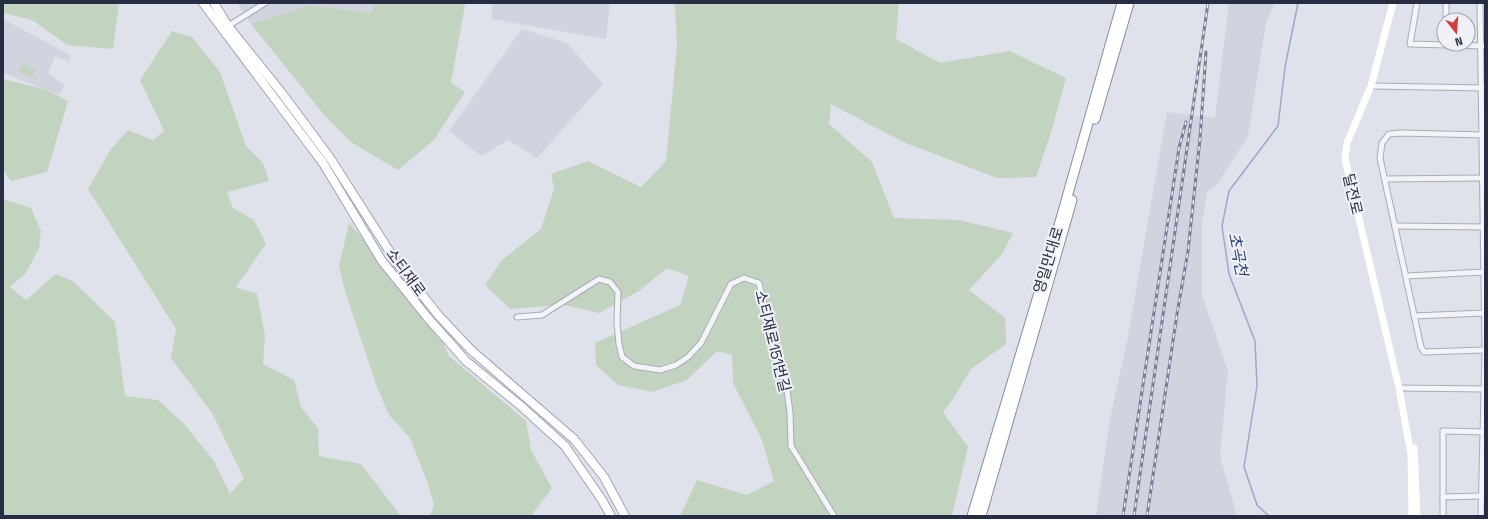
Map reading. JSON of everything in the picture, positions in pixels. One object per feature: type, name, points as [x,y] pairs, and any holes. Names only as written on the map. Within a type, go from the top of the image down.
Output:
[{"type":"highway","name":"영일만대로","points":[[972,516],[1056,236],[1122,3]]},
{"type":"highway","name":"영일만대로","points":[[981,516],[1129,3]]},
{"type":"main road","name":"소티재로","points":[[203,3],[323,163],[382,261],[427,317],[466,361],[521,406],[565,446],[602,500],[610,516]]},
{"type":"main road","name":"소티재로","points":[[214,3],[228,26],[281,92],[330,158],[397,262],[439,316],[471,350],[574,439],[604,477],[625,516]]},
{"type":"street","name":"달전로","points":[[1394,3],[1370,86],[1346,143],[1344,158],[1399,388],[1411,455],[1412,516]]},
{"type":"street","points":[[1417,3],[1410,44],[1436,44]]},
{"type":"street","points":[[1480,3],[1483,88],[1482,178],[1485,350],[1481,516]]},
{"type":"street","points":[[228,26],[262,4]]},
{"type":"street","points":[[1370,86],[1483,88]]},
{"type":"street","points":[[1483,135],[1389,134],[1382,143],[1380,158],[1414,316],[1421,346],[1424,352],[1485,350]]},
{"type":"street","points":[[1385,179],[1482,178]]},
{"type":"street","points":[[1395,226],[1484,227]]},
{"type":"street","points":[[1406,276],[1484,272]]},
{"type":"street","name":"소티재로151번길","points":[[517,318],[542,315],[599,279],[610,282],[618,292],[616,322],[622,357],[634,366],[660,370],[676,365],[688,357],[701,342],[731,284],[744,278],[759,283],[776,358],[785,375],[790,413],[791,446],[834,516]]},
{"type":"street","points":[[1414,316],[1484,313]]},
{"type":"street","points":[[1399,388],[1485,390]]},
{"type":"street","name":"달전로","points":[[1399,388],[1404,396],[1416,457],[1417,516]]},
{"type":"street","points":[[1443,516],[1443,431],[1484,432]]},
{"type":"street","points":[[1443,497],[1481,496]]},
{"type":"shaded area","points":[[237,3],[373,3],[372,13],[311,5],[251,24]]},
{"type":"shaded area","points":[[493,3],[610,3],[606,39],[491,19]]},
{"type":"shaded area","points":[[1229,3],[1275,3],[1266,23],[1248,136],[1217,185],[1207,192],[1202,223],[1202,295],[1228,371],[1220,457],[1237,516],[1096,516],[1110,419],[1128,336],[1167,112],[1215,118]]},
{"type":"shaded area","points":[[3,19],[70,55],[70,62],[55,56],[48,73],[64,85],[59,95],[3,73]]},
{"type":"shaded area","points":[[522,29],[567,43],[603,84],[537,158],[508,140],[481,156],[449,131]]},
{"type":"green space","points":[[3,3],[119,3],[113,49],[67,45],[32,20],[3,13]]},
{"type":"green space","points":[[373,3],[465,3],[451,83],[465,92],[434,140],[398,170],[352,143],[325,116],[251,24],[311,5],[372,13]]},
{"type":"green space","points":[[675,3],[899,3],[896,39],[940,63],[1010,51],[1066,78],[1050,136],[1036,177],[997,178],[903,142],[831,104],[829,124],[872,162],[894,218],[959,220],[1013,233],[1002,254],[969,290],[1005,318],[1006,344],[971,369],[953,399],[943,412],[968,447],[952,516],[680,516],[697,480],[747,495],[774,481],[762,440],[733,383],[732,355],[717,351],[687,380],[652,392],[618,385],[596,365],[595,343],[680,305],[689,276],[667,268],[639,291],[599,313],[564,305],[510,309],[485,285],[502,260],[541,229],[554,189],[551,174],[588,161],[641,187],[666,161],[677,46]]},
{"type":"green space","points":[[172,31],[192,37],[220,72],[246,146],[263,163],[269,181],[227,192],[233,208],[254,220],[266,244],[236,287],[257,294],[265,335],[263,364],[294,380],[301,407],[318,428],[319,456],[361,464],[401,516],[3,516],[3,199],[31,208],[41,231],[39,248],[26,273],[10,287],[26,300],[56,274],[73,281],[115,322],[125,396],[158,400],[185,425],[214,461],[230,494],[244,478],[212,413],[171,358],[176,329],[88,189],[111,149],[128,130],[153,140],[164,131],[140,80]]},
{"type":"green space","points":[[24,64],[36,70],[32,77],[19,71]]},
{"type":"green space","points":[[3,79],[44,89],[68,101],[47,172],[11,181],[3,169]]},
{"type":"green space","points":[[349,223],[434,319],[448,355],[526,421],[531,450],[552,488],[531,516],[430,516],[434,505],[427,481],[410,438],[389,415],[377,387],[345,291],[339,266]]},
{"type":"waterway","name":"초곡천","points":[[1269,516],[1257,505],[1244,467],[1257,386],[1255,341],[1229,274],[1222,226],[1229,191],[1278,126],[1285,67],[1298,3]]},
{"type":"railway","points":[[1134,516],[1208,3]]},
{"type":"railway","points":[[1147,516],[1177,314],[1188,251],[1200,139],[1206,52]]},
{"type":"railway","points":[[1123,516],[1179,148],[1186,122]]}]
